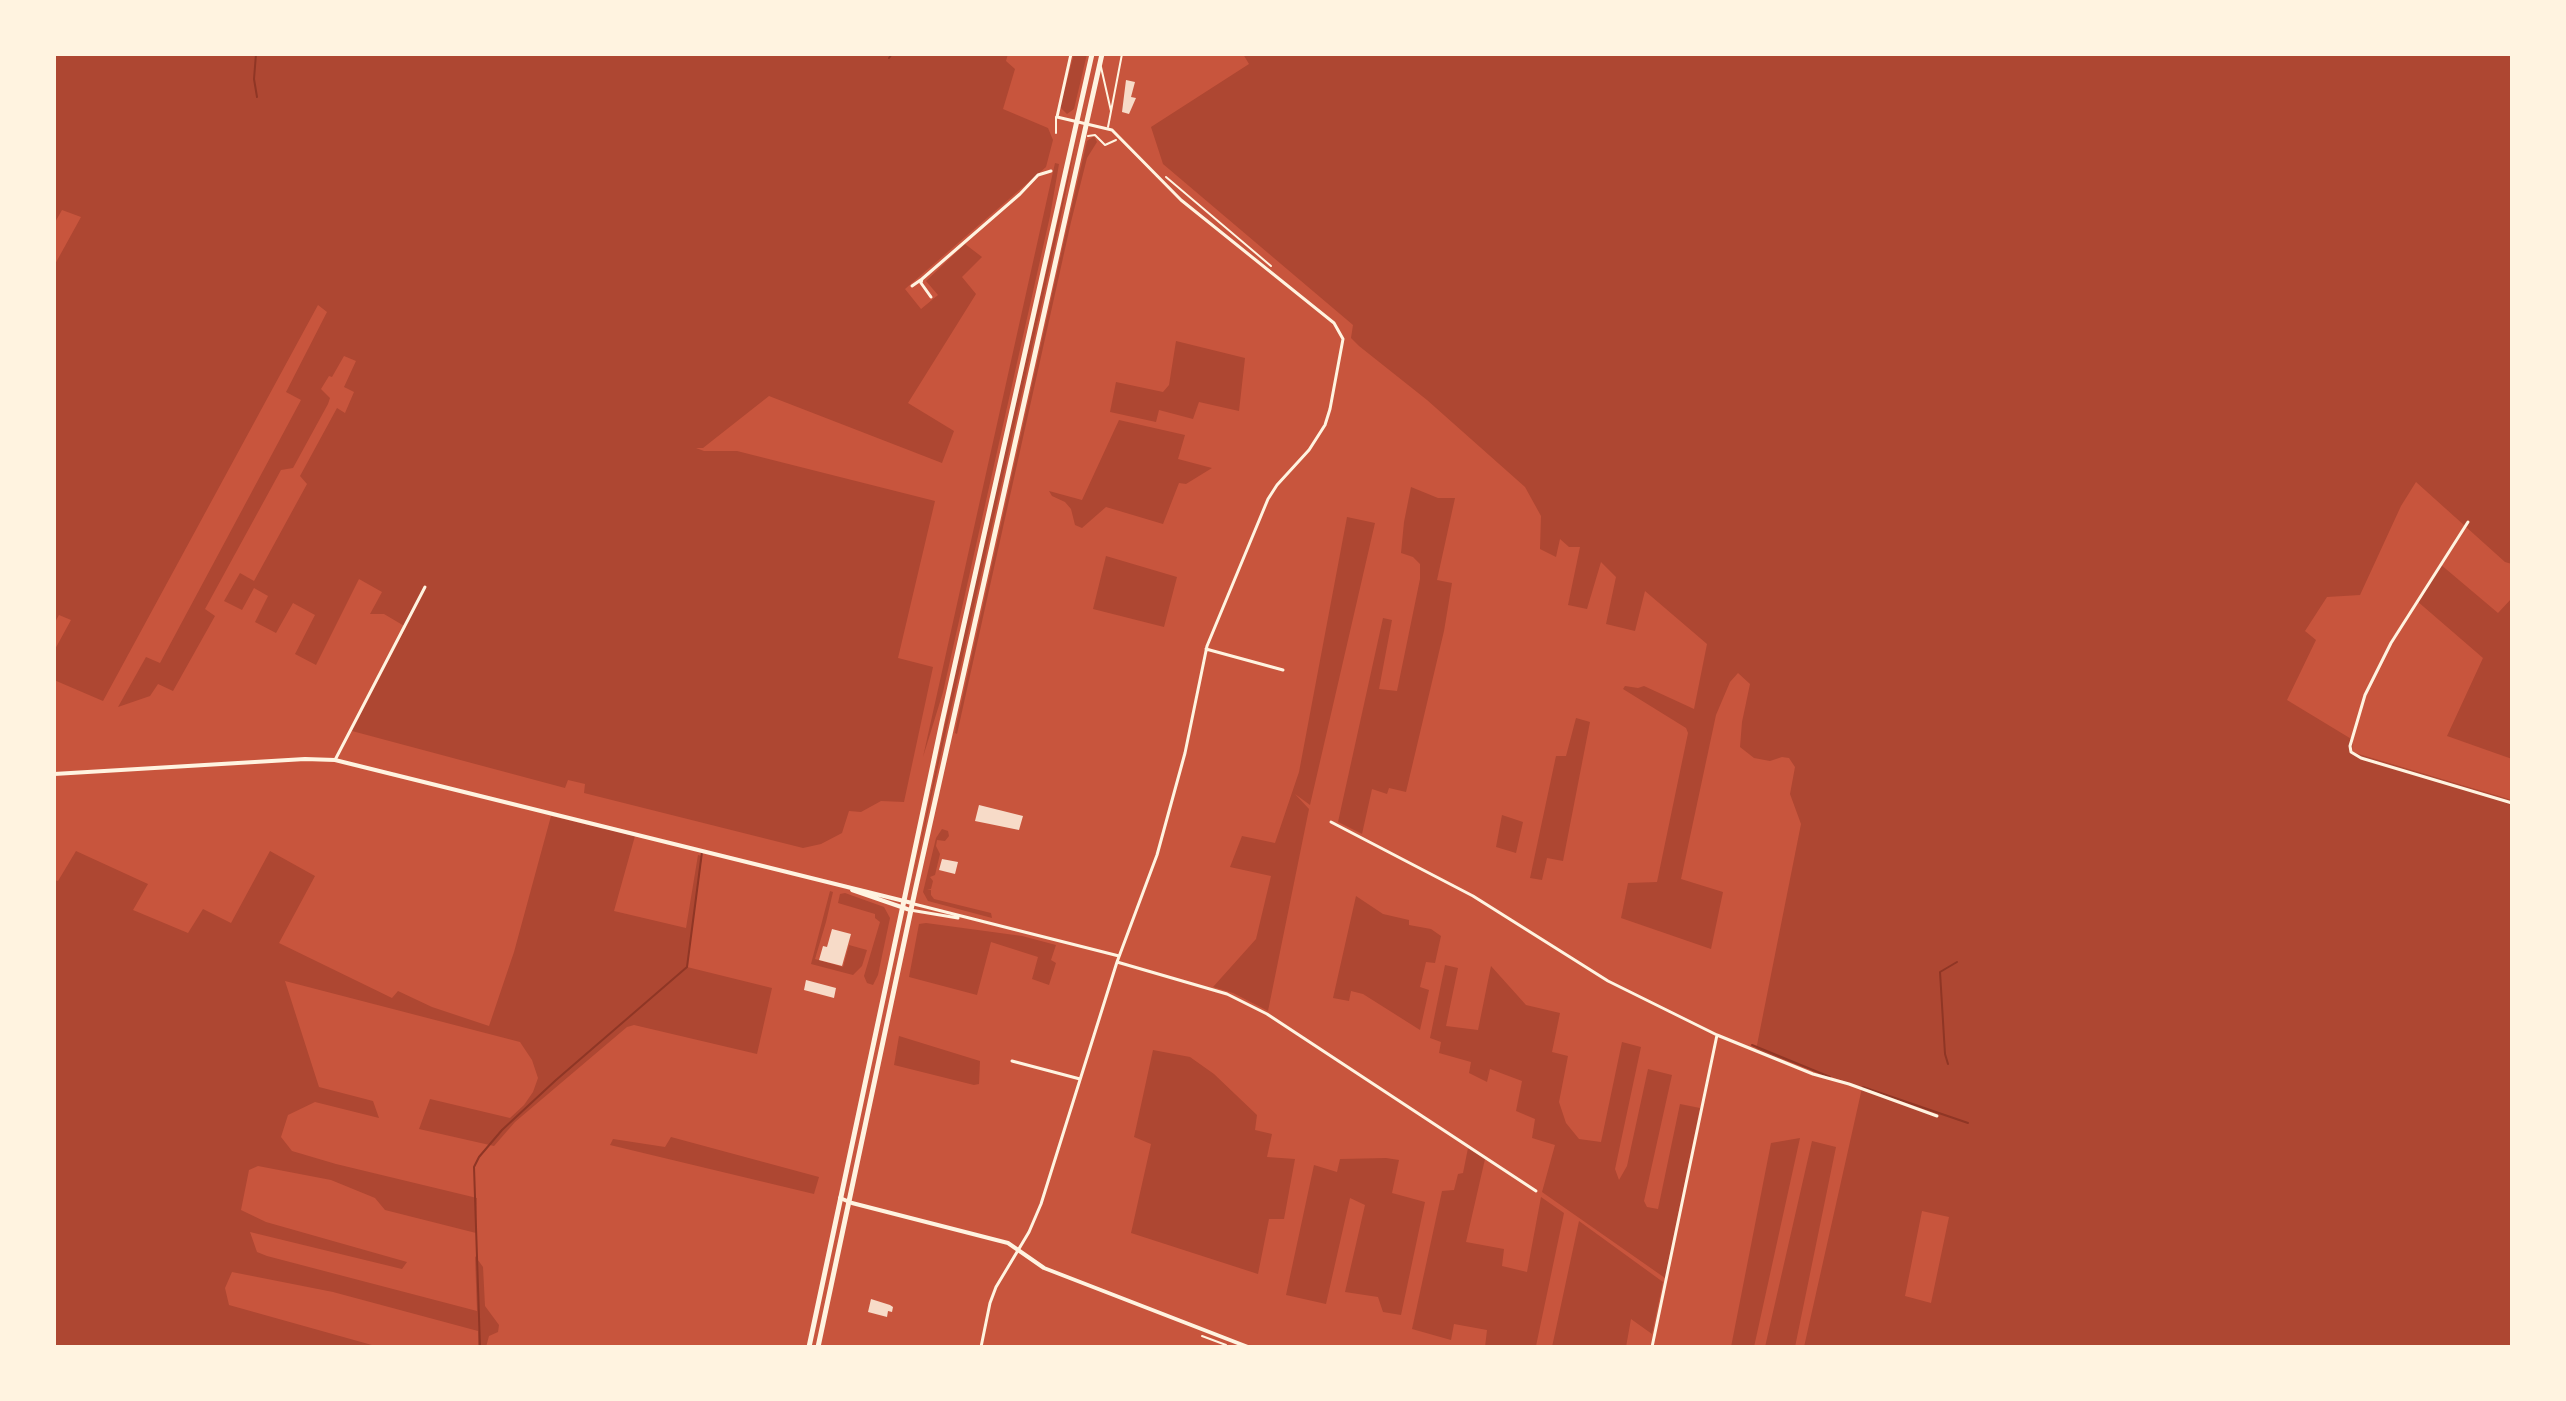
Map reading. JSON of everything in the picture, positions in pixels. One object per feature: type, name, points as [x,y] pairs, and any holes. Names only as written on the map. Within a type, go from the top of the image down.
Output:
[{"type":"main road","points":[[809,1347],[902,904],[1092,54]]},
{"type":"main road","points":[[818,1347],[911,907],[1102,54]]},
{"type":"street","points":[[981,1347],[993,1295],[1019,1251],[1041,1204],[1117,962],[1162,837],[1185,753],[1206,649],[1268,499],[1309,450],[1325,425],[1343,339],[1334,323],[1181,200],[1107,128],[1057,117],[1071,54]]},
{"type":"street","points":[[912,286],[1038,175],[1051,171]]},
{"type":"street","points":[[922,279],[921,283],[931,297]]},
{"type":"street","points":[[2468,522],[2391,643],[2365,695],[2350,746],[2351,752],[2361,758],[2512,803]]},
{"type":"street","points":[[335,760],[425,587]]},
{"type":"street","points":[[1206,649],[1283,670]]},
{"type":"street","points":[[54,774],[305,759],[335,760],[841,885],[911,907],[1119,956]]},
{"type":"street","points":[[1331,822],[1473,896],[1608,981],[1717,1035],[1813,1074],[1937,1116]]},
{"type":"street","points":[[1117,962],[1227,994],[1267,1014],[1536,1191]]},
{"type":"street","points":[[1652,1347],[1717,1035]]},
{"type":"street","points":[[1012,1061],[1080,1079]]},
{"type":"street","points":[[840,1198],[995,1239],[1044,1268],[1248,1347]]},
{"type":"lane","points":[[1107,128],[1122,54]]},
{"type":"lane","points":[[1100,62],[1112,112]]},
{"type":"lane","points":[[1056,133],[1054,120],[1057,117]]},
{"type":"path","points":[[1088,136],[1095,135],[1105,145],[1118,139]]},
{"type":"path","points":[[1161,173],[1280,272]]},
{"type":"shaded area","points":[[54,54],[1008,54],[1006,61],[1015,69],[1003,109],[1048,128],[1053,140],[1046,167],[905,289],[921,309],[938,295],[926,281],[965,244],[982,257],[962,277],[976,294],[908,403],[954,431],[942,463],[769,396],[703,448],[696,448],[704,451],[737,451],[935,501],[898,658],[933,667],[904,802],[881,801],[861,812],[849,811],[842,833],[821,844],[803,848],[584,793],[585,784],[568,780],[565,788],[352,731],[406,627],[384,614],[370,614],[382,592],[359,579],[316,665],[295,654],[315,615],[293,603],[276,633],[255,622],[268,596],[254,588],[242,610],[224,601],[240,573],[254,581],[307,484],[300,476],[337,408],[345,413],[354,392],[344,387],[356,361],[344,356],[321,389],[330,398],[328,404],[293,468],[281,470],[205,609],[215,616],[173,691],[158,684],[150,696],[118,707],[146,657],[160,663],[301,400],[286,392],[327,312],[318,305],[103,701],[54,680],[54,651],[71,620],[59,615],[54,624],[54,266],[81,217],[62,210],[54,224]]},
{"type":"shaded area","points":[[1074,54],[1087,54],[1074,109],[1067,114],[1060,107]]},
{"type":"shaded area","points":[[1243,54],[2512,54],[2512,564],[2505,562],[2416,482],[2401,506],[2360,595],[2327,597],[2305,631],[2316,640],[2287,700],[2353,740],[2352,752],[2512,800],[2512,1347],[1804,1347],[1862,1088],[1756,1050],[1801,824],[1790,794],[1795,767],[1789,758],[1770,761],[1754,758],[1740,747],[1750,684],[1738,673],[1730,682],[1716,715],[1681,879],[1723,892],[1711,949],[1621,918],[1628,883],[1657,882],[1688,733],[1686,728],[1623,689],[1625,686],[1644,686],[1694,709],[1707,644],[1645,591],[1635,631],[1606,624],[1616,577],[1601,562],[1587,609],[1568,605],[1580,547],[1569,547],[1560,539],[1556,557],[1540,549],[1541,516],[1525,487],[1427,400],[1359,346],[1351,338],[1353,325],[1163,164],[1151,127],[1249,64]],"holes":[[[1922,1211],[1949,1217],[1931,1303],[1905,1296]]]},
{"type":"shaded area","points":[[1094,136],[1097,142],[1087,158],[1071,222],[957,734],[956,726],[1069,218],[1087,141]]},
{"type":"shaded area","points":[[1077,137],[1056,240],[911,888],[970,604]]},
{"type":"shaded area","points":[[1055,163],[1059,164],[1050,216],[943,692],[923,757]]},
{"type":"shaded area","points":[[1176,341],[1245,358],[1239,411],[1199,402],[1193,419],[1159,410],[1156,422],[1110,412],[1116,382],[1163,392],[1169,385]]},
{"type":"shaded area","points":[[1119,420],[1185,435],[1178,459],[1212,468],[1186,484],[1179,483],[1163,524],[1106,507],[1082,528],[1075,525],[1071,509],[1065,502],[1052,496],[1049,491],[1082,500]]},
{"type":"shaded area","points":[[1411,487],[1438,498],[1455,498],[1437,580],[1452,583],[1444,631],[1406,792],[1389,788],[1387,794],[1372,789],[1362,834],[1338,822],[1383,618],[1392,620],[1379,689],[1397,691],[1420,579],[1420,564],[1413,557],[1401,553]]},
{"type":"shaded area","points":[[1347,517],[1375,523],[1310,805],[1295,794],[1309,809],[1268,1011],[1233,993],[1213,987],[1256,939],[1271,876],[1230,867],[1242,836],[1275,843],[1299,772]]},
{"type":"shaded area","points":[[1106,556],[1177,577],[1164,627],[1093,609]]},
{"type":"shaded area","points":[[2440,564],[2498,613],[2512,598],[2512,759],[2447,736],[2483,658],[2417,601]]},
{"type":"shaded area","points":[[1576,718],[1590,722],[1563,861],[1547,858],[1542,880],[1530,878],[1556,756],[1566,756]]},
{"type":"shaded area","points":[[1502,815],[1523,822],[1516,853],[1496,847]]},
{"type":"shaded area","points":[[551,816],[635,836],[614,911],[686,928],[698,855],[702,856],[687,967],[772,988],[757,1054],[634,1025],[627,1027],[515,1122],[494,1146],[419,1129],[430,1099],[510,1118],[524,1105],[538,1078],[532,1060],[520,1042],[285,981],[319,1087],[373,1101],[379,1118],[315,1102],[288,1115],[281,1137],[292,1151],[477,1198],[476,1233],[385,1210],[375,1198],[331,1180],[258,1166],[249,1170],[241,1210],[266,1222],[407,1262],[402,1269],[250,1232],[257,1252],[477,1311],[475,1256],[483,1267],[485,1306],[499,1325],[498,1332],[489,1336],[486,1347],[478,1347],[478,1331],[333,1292],[232,1272],[225,1288],[229,1305],[379,1347],[54,1347],[54,880],[58,881],[76,851],[148,884],[133,910],[188,933],[203,909],[231,923],[270,851],[315,876],[279,943],[392,998],[398,991],[432,1007],[489,1026],[514,952]]},
{"type":"shaded area","points":[[942,829],[948,831],[949,836],[945,841],[937,840],[940,854],[935,875],[930,877],[933,881],[931,889],[927,890],[931,890],[934,899],[991,913],[992,918],[928,901],[923,892],[936,838]]},
{"type":"shaded area","points":[[830,891],[833,892],[815,959],[843,967],[849,945],[867,950],[862,966],[853,975],[811,964]]},
{"type":"shaded area","points":[[840,894],[884,907],[890,918],[873,985],[867,983],[864,976],[880,922],[875,914],[838,903]]},
{"type":"shaded area","points":[[1356,896],[1383,914],[1409,920],[1409,925],[1431,929],[1441,936],[1435,963],[1426,962],[1420,987],[1429,990],[1420,1030],[1363,994],[1351,991],[1349,1001],[1333,998]]},
{"type":"shaded area","points":[[919,924],[1022,936],[1056,945],[1051,960],[1056,963],[1049,985],[1032,979],[1038,957],[991,942],[977,995],[909,977]]},
{"type":"shaded area","points":[[1445,965],[1458,968],[1446,1026],[1478,1030],[1491,966],[1526,1005],[1560,1013],[1552,1052],[1568,1056],[1559,1102],[1566,1123],[1579,1139],[1601,1142],[1622,1042],[1641,1047],[1615,1169],[1619,1180],[1627,1166],[1648,1069],[1672,1075],[1644,1201],[1647,1207],[1658,1209],[1680,1104],[1700,1108],[1665,1278],[1542,1192],[1555,1145],[1532,1138],[1535,1119],[1516,1111],[1522,1081],[1490,1069],[1487,1082],[1469,1073],[1471,1062],[1439,1053],[1441,1042],[1430,1038]]},
{"type":"shaded area","points":[[899,1036],[980,1061],[979,1084],[894,1065]]},
{"type":"shaded area","points":[[1153,1050],[1190,1057],[1214,1074],[1257,1115],[1255,1130],[1272,1134],[1267,1157],[1295,1159],[1284,1219],[1269,1219],[1258,1274],[1131,1233],[1151,1144],[1134,1137]]},
{"type":"shaded area","points":[[671,1137],[819,1177],[814,1194],[610,1145],[613,1139],[665,1147]]},
{"type":"shaded area","points":[[1800,1138],[1754,1347],[1731,1347],[1771,1143]]},
{"type":"shaded area","points":[[1812,1141],[1836,1147],[1795,1347],[1765,1347]]},
{"type":"shaded area","points":[[1468,1148],[1485,1159],[1466,1242],[1504,1249],[1502,1266],[1527,1272],[1541,1197],[1564,1213],[1536,1346],[1539,1347],[1485,1347],[1487,1330],[1454,1324],[1451,1340],[1412,1329],[1442,1191],[1454,1190],[1458,1174],[1463,1173]]},
{"type":"shaded area","points":[[1340,1159],[1399,1160],[1392,1193],[1425,1202],[1401,1315],[1383,1312],[1378,1297],[1345,1292],[1365,1205],[1350,1198],[1326,1304],[1286,1295],[1314,1165],[1337,1172]]},
{"type":"shaded area","points":[[1579,1221],[1663,1282],[1652,1334],[1631,1319],[1626,1347],[1552,1347]]},
{"type":"building","points":[[1126,80],[1135,82],[1131,97],[1136,98],[1129,114],[1122,112]]},
{"type":"building","points":[[979,805],[1023,816],[1019,830],[975,821]]},
{"type":"building","points":[[942,859],[958,862],[955,874],[939,870]]},
{"type":"building","points":[[832,929],[851,934],[842,966],[819,960]]},
{"type":"building","points":[[806,980],[836,988],[834,998],[804,990]]},
{"type":"building","points":[[871,1299],[890,1305],[892,1312],[888,1311],[887,1317],[868,1312]]},
{"type":"waterway","points":[[256,54],[254,79],[257,97]]},
{"type":"waterway","points":[[889,58],[892,54]]},
{"type":"waterway","points":[[480,1347],[474,1167],[502,1130],[687,967],[702,852]]},
{"type":"waterway","points":[[1948,1064],[1940,972],[1957,962]]},
{"type":"waterway","points":[[1752,1045],[1830,1077]]},
{"type":"waterway","points":[[1863,1087],[1968,1123]]}]
